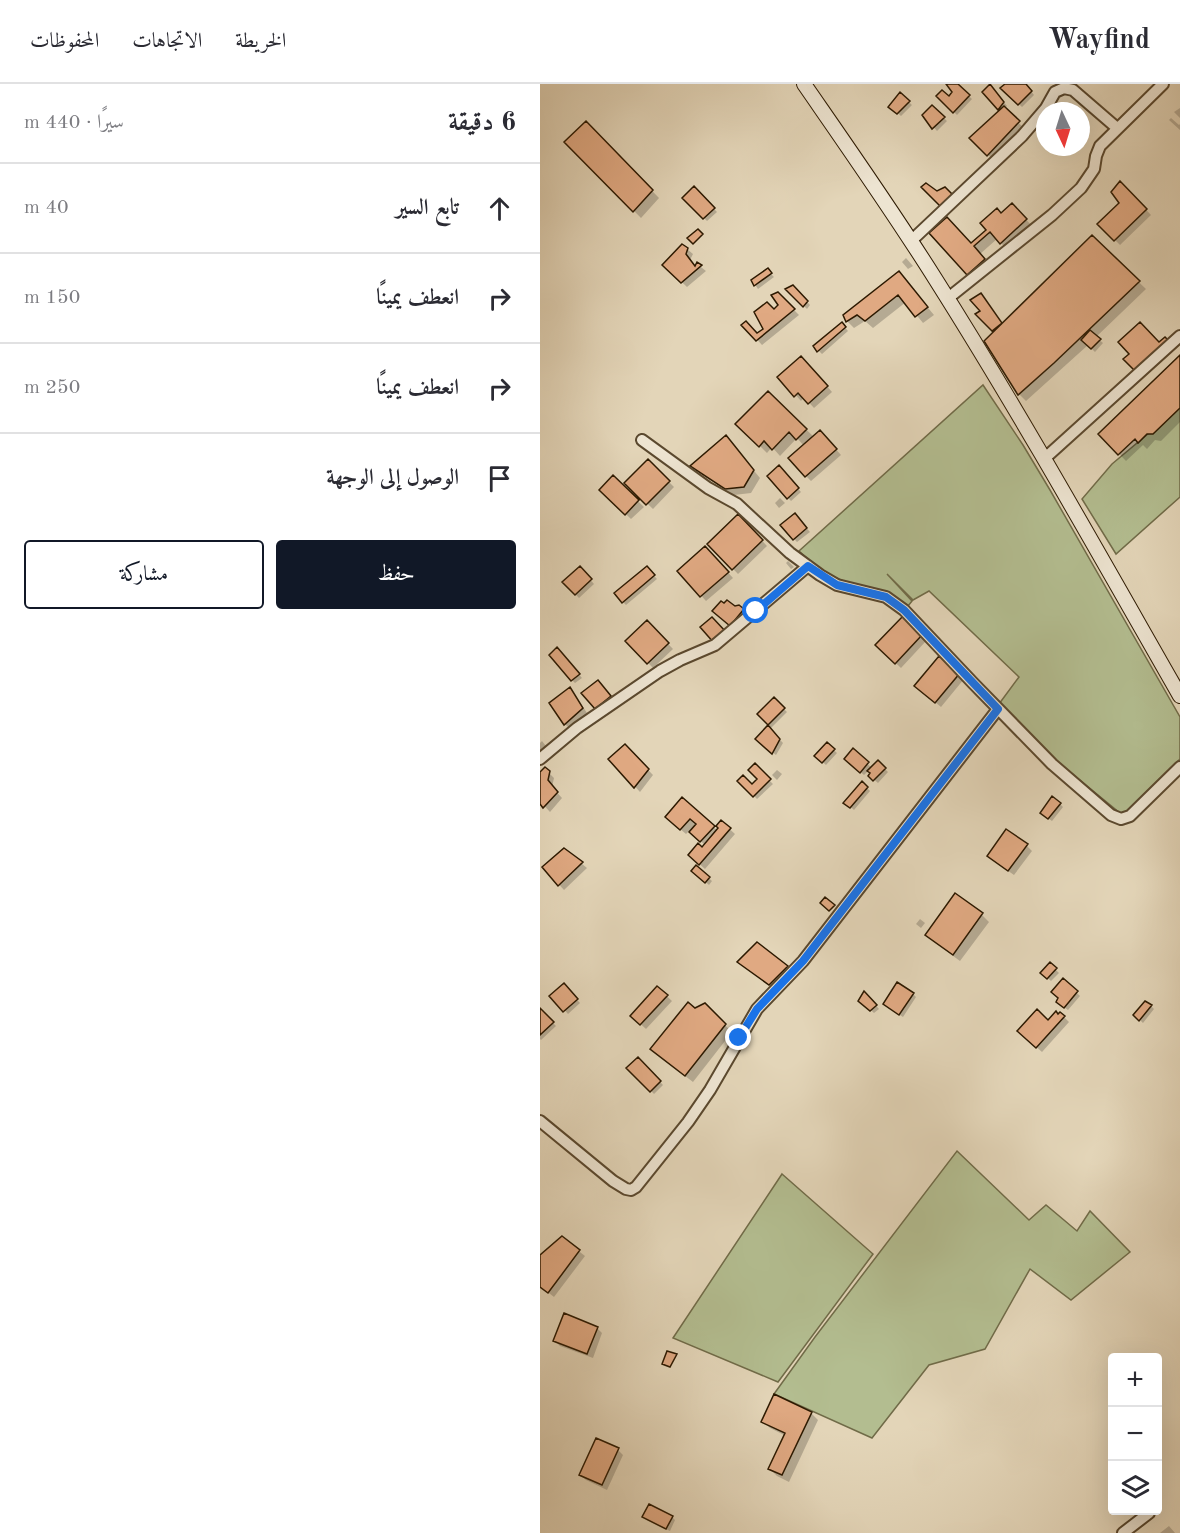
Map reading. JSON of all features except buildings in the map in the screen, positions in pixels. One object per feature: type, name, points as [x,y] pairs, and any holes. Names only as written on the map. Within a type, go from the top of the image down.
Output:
[{"type":"street","points":[[804,84],[875,186],[947,299],[1044,459],[1180,696]]},
{"type":"street","points":[[947,299],[1052,215],[1081,188],[1094,169],[1100,146],[1163,84]]},
{"type":"street","points":[[910,241],[1022,136],[1046,108],[1055,92],[1064,88],[1073,90],[1118,128]]},
{"type":"street","points":[[1044,459],[1180,336]]},
{"type":"street","points":[[642,440],[708,488],[737,504],[790,553],[837,585],[886,597],[904,610],[1052,764],[1111,815],[1120,819],[1130,816],[1180,767]]},
{"type":"street","points":[[540,759],[577,728],[660,671],[715,645],[808,566]]},
{"type":"street","points":[[540,1121],[613,1181],[626,1189],[631,1190],[636,1187],[694,1114],[757,1009],[803,961],[998,709]]},
{"type":"street","points":[[1123,1533],[1146,1515]]},
{"type":"green space","points":[[983,385],[1050,490],[1180,717],[1180,759],[1126,812],[1120,813],[1043,750],[999,704],[1019,677],[929,591],[913,600],[887,574],[912,601],[908,606],[891,595],[848,583],[821,571],[799,551]]},
{"type":"green space","points":[[1180,407],[1180,497],[1116,554],[1082,499],[1112,464]]},
{"type":"green space","points":[[957,1151],[1029,1220],[1046,1205],[1077,1231],[1090,1211],[1130,1252],[1071,1300],[1030,1269],[985,1349],[929,1365],[872,1438],[774,1394],[815,1337]]},
{"type":"green space","points":[[782,1174],[873,1254],[778,1382],[673,1338]]},
{"type":"route","points":[[739,1038],[757,1009],[803,961],[998,709],[904,610],[886,597],[837,585],[808,566],[756,611]]}]
